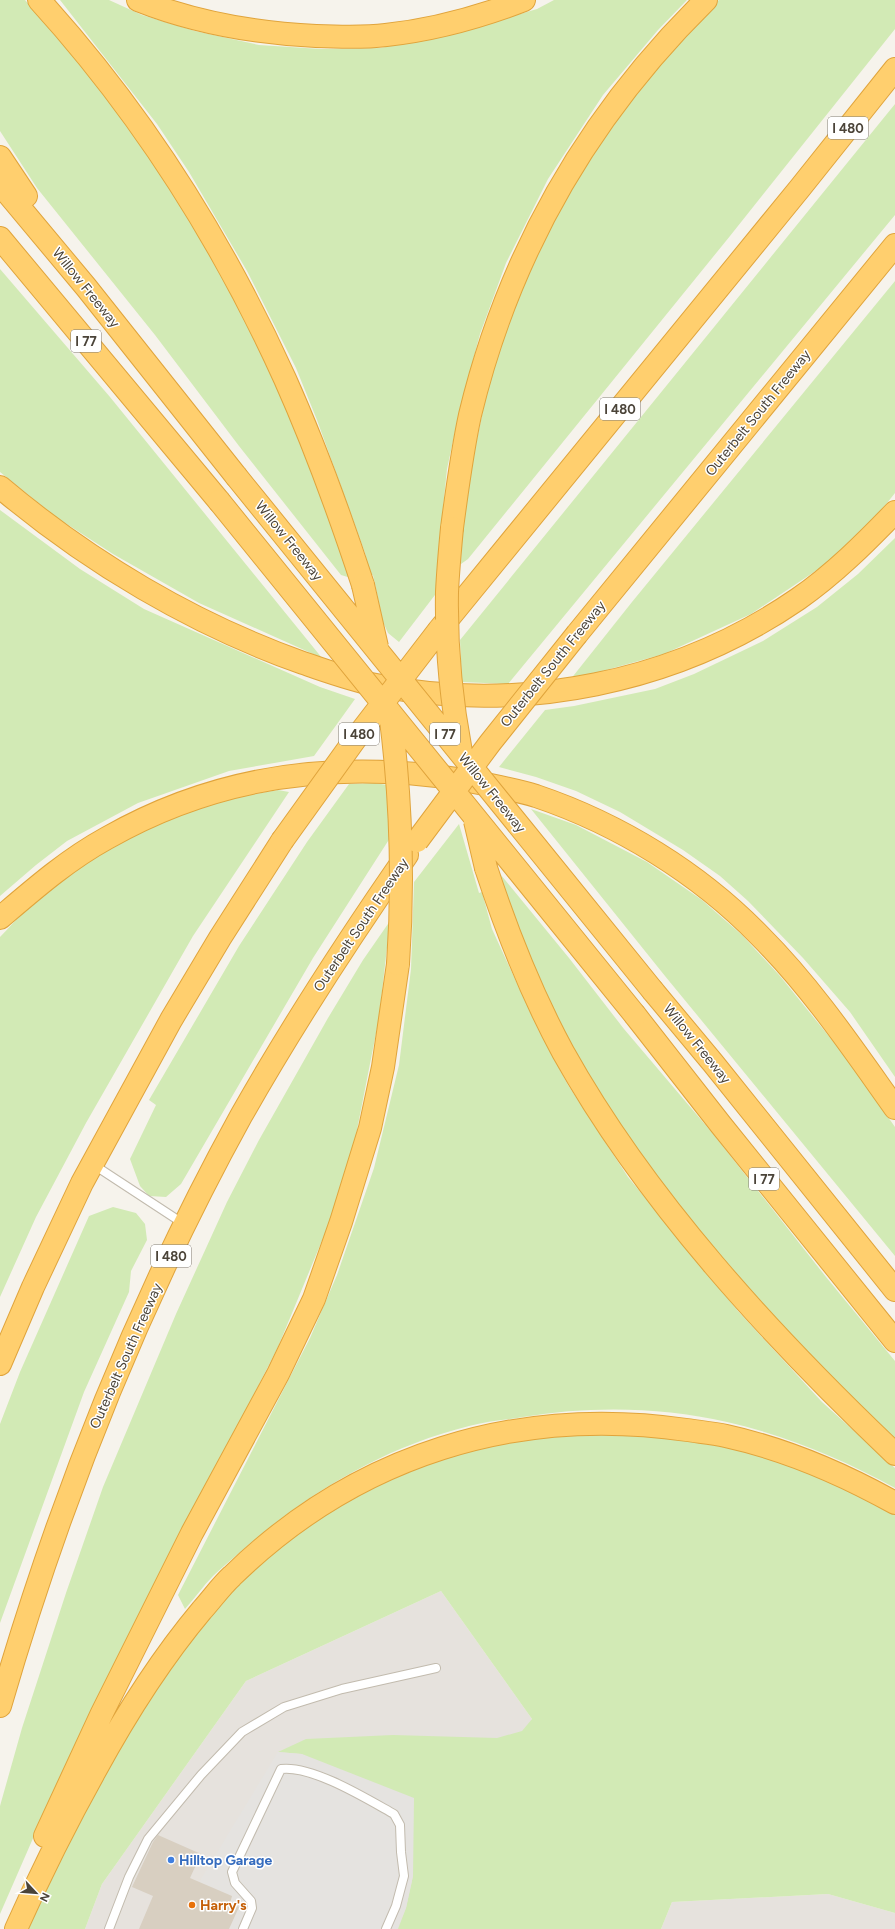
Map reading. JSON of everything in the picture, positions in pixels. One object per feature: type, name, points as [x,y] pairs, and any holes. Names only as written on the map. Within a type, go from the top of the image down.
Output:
[{"type":"highway","points":[[5,1929],[27,1875],[102,1713],[192,1533],[278,1374],[314,1299],[342,1222],[370,1128],[383,1067],[398,964],[402,875],[396,754],[388,698],[363,585],[338,509],[285,379],[246,299],[218,248],[186,196],[103,77],[39,0]]},
{"type":"highway","points":[[138,0],[198,20],[245,30],[338,37],[385,35],[432,27],[498,10],[524,0]]},
{"type":"highway","points":[[706,0],[644,65],[611,107],[555,195],[532,238],[508,295],[470,414],[459,471],[452,528],[448,593],[448,654],[453,709],[468,794],[486,868],[520,962],[538,1003],[563,1052],[604,1119],[670,1210],[785,1345],[895,1454]]},
{"type":"highway","name":"I 480","points":[[0,1364],[33,1287],[93,1164],[171,1020],[220,938],[282,841],[356,738],[439,630],[795,194],[895,69]]},
{"type":"highway","points":[[0,157],[86,287]]},
{"type":"highway","name":"Willow Freeway","points":[[0,184],[86,287],[236,476],[713,1063],[895,1290]]},
{"type":"highway","name":"Willow Freeway","points":[[0,238],[219,501],[635,1015],[895,1341]]},
{"type":"highway","name":"Outerbelt South Freeway","points":[[0,1706],[40,1577],[95,1425],[185,1225],[242,1116],[291,1031],[340,953],[417,841],[490,743],[577,634],[895,245]]},
{"type":"highway","points":[[0,488],[22,506],[92,556],[152,593],[220,629],[270,650],[326,670],[375,685],[424,691],[492,696],[520,696],[575,689],[627,678],[676,662],[728,640],[767,619],[819,583],[865,543],[895,512]]},
{"type":"highway","points":[[0,918],[49,875],[107,838],[159,813],[204,796],[247,784],[306,773],[372,771],[428,775],[493,785],[535,796],[613,829],[656,853],[694,879],[760,936],[793,973],[814,997],[895,1108]]},
{"type":"highway","points":[[16,1929],[41,1872],[120,1724],[177,1639],[230,1577],[279,1534],[345,1490],[392,1467],[430,1451],[482,1436],[588,1422],[645,1424],[726,1436],[777,1450],[837,1474],[895,1504]]},
{"type":"lane","points":[[93,1164],[185,1225]]},
{"type":"lane","points":[[109,1929],[130,1877],[148,1839],[196,1781],[242,1732],[284,1707],[342,1689],[436,1668]]},
{"type":"lane","points":[[243,1929],[252,1908],[251,1901],[234,1883],[232,1872],[281,1769],[288,1768],[319,1776],[394,1814],[400,1825],[404,1876],[396,1906],[386,1929]]},
{"type":"shaded area","points":[[441,1591],[532,1719],[412,1929],[85,1929],[102,1884],[246,1681]]},
{"type":"shaded area","points":[[278,1752],[302,1754],[414,1798],[413,1876],[406,1908],[397,1929],[229,1929],[239,1907],[230,1903],[232,1896],[209,1886],[195,1889]]},
{"type":"shaded area","points":[[828,1894],[895,1913],[895,1929],[661,1929],[672,1902]]},
{"type":"green space","points":[[0,0],[25,0],[88,69],[180,200],[238,304],[296,430],[351,578],[341,575],[239,446],[155,335],[37,188],[0,131]]},
{"type":"green space","points":[[60,0],[109,0],[142,15],[195,31],[259,45],[321,49],[380,48],[449,35],[537,9],[554,0],[687,0],[658,30],[603,95],[548,179],[506,263],[480,334],[459,413],[447,469],[442,519],[438,591],[399,642],[388,633],[383,622],[373,575],[370,575],[365,553],[317,420],[296,368],[247,271],[189,172],[157,124]]},
{"type":"green space","points":[[719,0],[895,0],[895,29],[730,236],[468,559],[461,564],[462,521],[473,458],[492,368],[510,315],[538,248],[608,127],[697,19]]},
{"type":"green space","points":[[895,104],[895,215],[508,684],[462,682],[460,640]]},
{"type":"green space","points":[[0,269],[110,397],[322,658],[199,603],[113,554],[56,517],[0,472]]},
{"type":"green space","points":[[895,281],[895,493],[883,508],[826,564],[751,614],[664,654],[570,680],[632,602]]},
{"type":"green space","points":[[0,510],[80,569],[144,609],[320,687],[355,699],[314,756],[229,771],[138,803],[67,841],[0,896]]},
{"type":"green space","points":[[895,538],[895,1077],[850,1012],[803,958],[748,901],[720,876],[683,850],[620,812],[576,791],[536,777],[499,767],[545,710],[574,706],[655,689],[694,674],[763,641],[817,607],[858,574]]},
{"type":"green space","points":[[375,783],[387,785],[390,838],[313,958],[181,1184],[166,1197],[149,1196],[140,1186],[130,1159],[156,1105],[149,1100],[239,946],[307,842],[349,784]]},
{"type":"green space","points":[[278,790],[289,792],[193,936],[86,1123],[36,1217],[0,1297],[0,937],[22,914],[58,882],[94,857],[114,846],[153,826],[198,807],[225,800]]},
{"type":"green space","points":[[531,809],[576,825],[647,862],[702,900],[742,935],[780,976],[845,1056],[895,1127],[895,1256],[665,976]]},
{"type":"green space","points":[[459,824],[479,893],[482,892],[492,929],[538,1029],[568,1085],[628,1177],[738,1311],[822,1402],[895,1468],[895,1488],[855,1467],[792,1441],[749,1427],[676,1413],[625,1410],[574,1411],[549,1413],[475,1424],[438,1435],[379,1459],[350,1473],[296,1507],[217,1572],[185,1609],[178,1595],[310,1338],[337,1275],[374,1168],[399,1065],[411,969],[414,882]]},
{"type":"green space","points":[[501,875],[569,958],[624,1029],[714,1135],[826,1277],[895,1361],[895,1442],[782,1326],[708,1241],[631,1143],[573,1055],[514,924]]},
{"type":"green space","points":[[390,921],[379,1018],[355,1140],[333,1214],[278,1347],[58,1781],[0,1914],[0,1806],[22,1728],[66,1593],[103,1487],[176,1314],[227,1202],[259,1140],[328,1018],[363,960]]},
{"type":"green space","points":[[113,1207],[136,1213],[145,1224],[147,1240],[131,1271],[129,1292],[84,1392],[0,1623],[0,1424],[20,1372],[89,1216]]},
{"type":"green space","points":[[526,1429],[725,1436],[895,1503],[895,1913],[828,1894],[672,1902],[661,1929],[398,1929],[406,1908],[413,1876],[302,1754],[278,1752],[306,1739],[393,1735],[497,1738],[522,1731],[532,1719],[441,1591],[246,1681],[102,1884],[85,1929],[14,1929],[177,1639],[345,1490]]},
{"type":"building","points":[[158,1835],[201,1854],[190,1878],[232,1896],[230,1903],[239,1907],[229,1929],[139,1929],[153,1896],[132,1887],[153,1842]]},
{"type":"place","name":"Hilltop Garage","points":[[171,1860]]},
{"type":"place","name":"Harry's","points":[[192,1905]]}]
